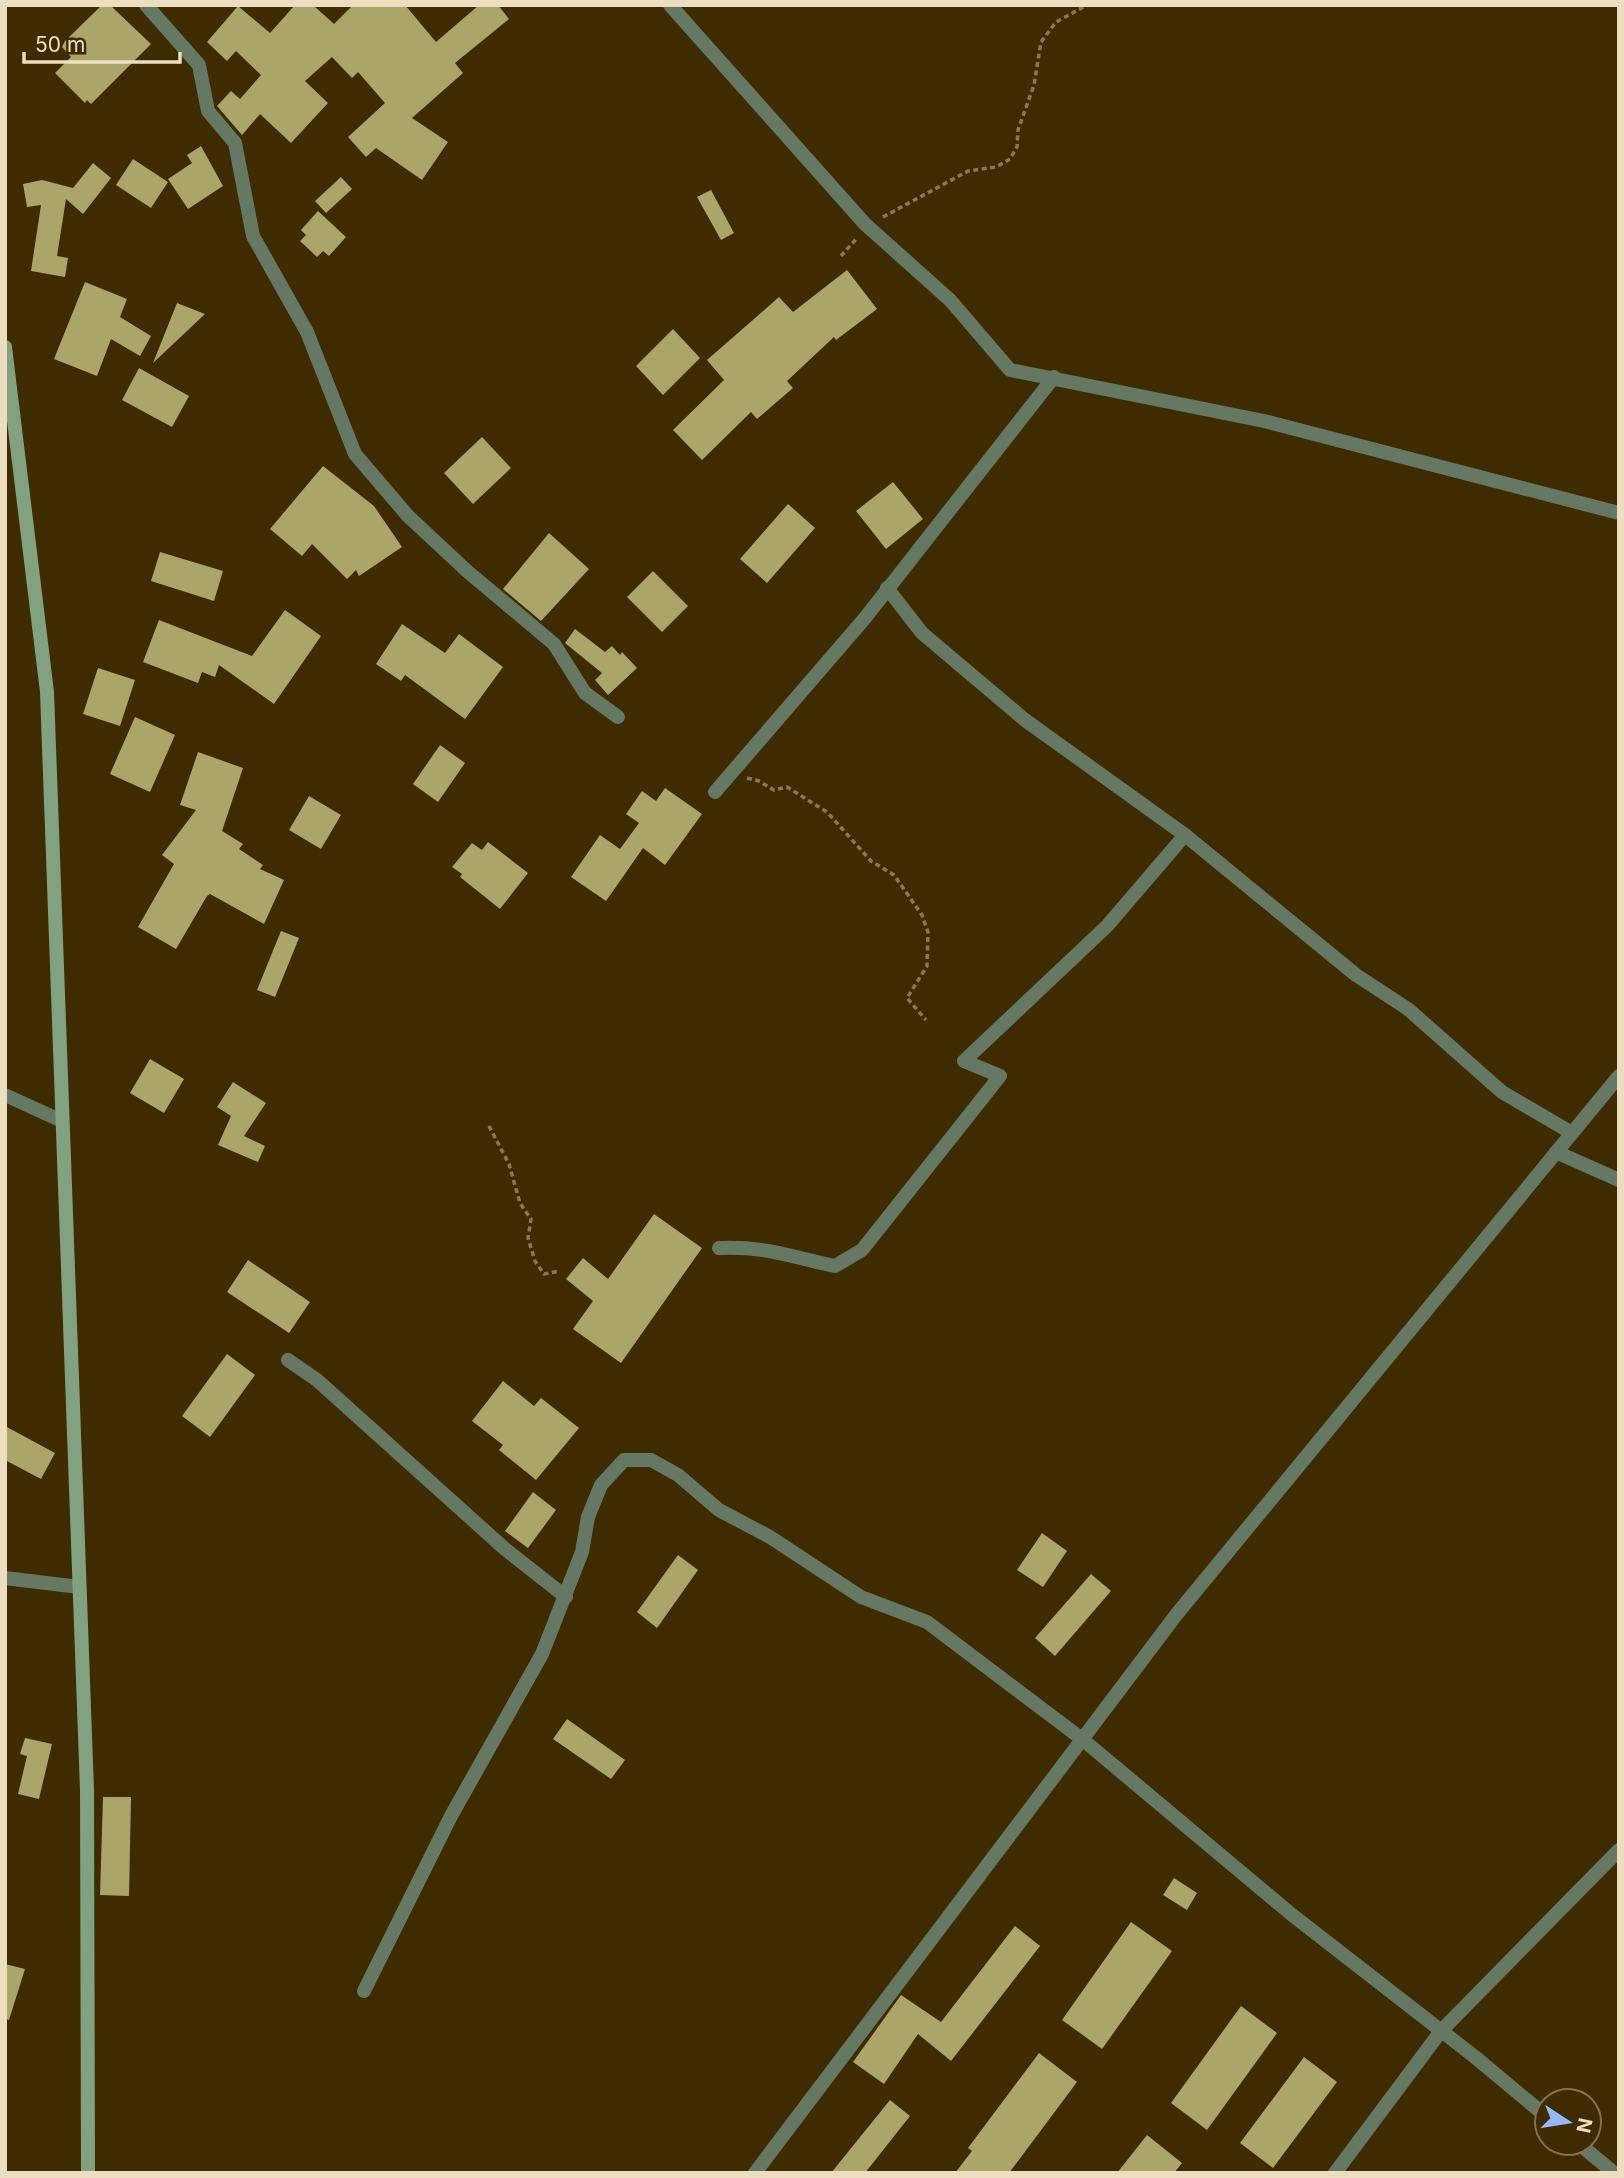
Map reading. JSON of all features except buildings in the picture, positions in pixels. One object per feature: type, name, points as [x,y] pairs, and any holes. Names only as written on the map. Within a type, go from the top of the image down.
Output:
[{"type":"main road","points":[[5,347],[47,692],[87,1790],[88,2173]]},
{"type":"street","points":[[146,5],[199,65],[208,111],[235,144],[253,236],[307,332],[355,454],[408,516],[554,644],[585,693],[618,716]]},
{"type":"street","points":[[670,5],[865,224],[950,300],[1010,370],[1264,421],[1619,513]]},
{"type":"street","points":[[715,792],[887,588],[1054,377]]},
{"type":"street","points":[[887,588],[922,633],[953,656],[1025,720],[1185,835],[1356,975],[1408,1009],[1502,1093],[1572,1133]]},
{"type":"street","points":[[719,1248],[751,1247],[783,1251],[835,1266],[862,1250],[1000,1076],[964,1061],[1098,934],[1185,835]]},
{"type":"street","points":[[755,2173],[1176,1615],[1619,1076]]},
{"type":"street","points":[[5,1095],[62,1121]]},
{"type":"street","points":[[1556,1152],[1619,1180]]},
{"type":"street","points":[[288,1360],[317,1380],[505,1549],[566,1598]]},
{"type":"street","points":[[363,1991],[451,1816],[542,1654],[566,1598],[601,1485],[624,1460],[651,1460],[678,1475],[719,1510],[770,1536],[861,1597],[927,1622],[1082,1738],[1291,1914],[1533,2106]]},
{"type":"street","points":[[5,1578],[79,1587]]},
{"type":"street","points":[[1335,2173],[1441,2031],[1619,1850]]},
{"type":"street","points":[[1595,2157],[1614,2173]]},
{"type":"path","points":[[841,256],[865,224],[968,171],[996,167],[1010,159],[1017,147],[1018,130],[1034,85],[1041,43],[1056,22],[1087,5]]},
{"type":"path","points":[[734,772],[740,777],[759,780],[774,790],[787,788],[797,793],[827,813],[871,861],[894,875],[922,915],[928,932],[927,965],[912,985],[907,998],[926,1020]]},
{"type":"path","points":[[489,1126],[509,1164],[520,1203],[531,1219],[528,1238],[535,1261],[544,1274],[559,1271]]}]
